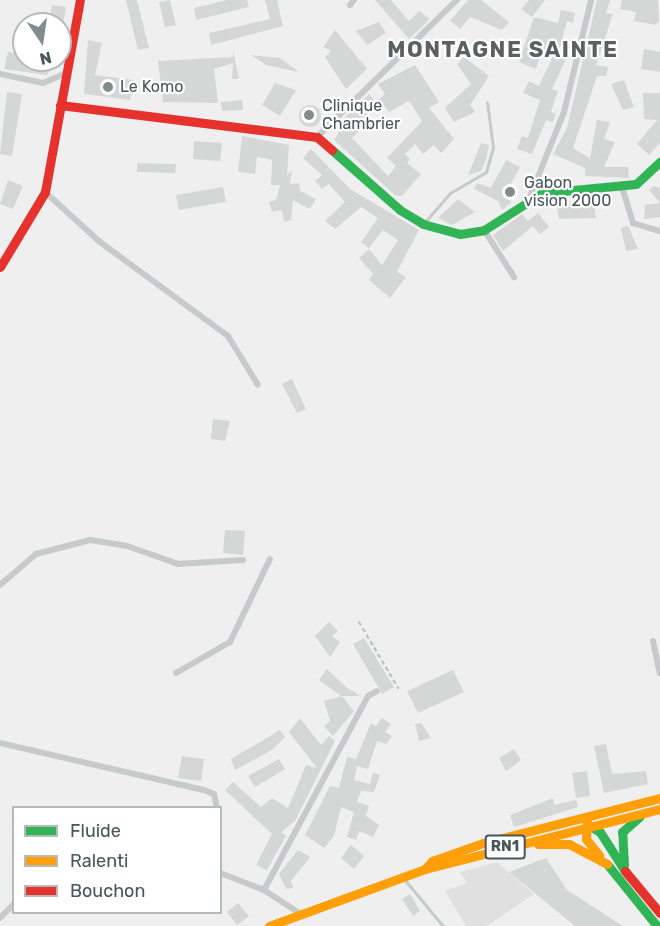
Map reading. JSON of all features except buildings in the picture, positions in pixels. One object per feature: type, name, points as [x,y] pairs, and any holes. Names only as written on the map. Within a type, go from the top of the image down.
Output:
[{"type":"main road","points":[[0,267],[45,192],[80,0]]},
{"type":"main road","points":[[60,105],[317,137],[365,184],[423,224],[460,234],[484,230],[529,199],[550,192],[622,187],[643,180],[660,162]]},
{"type":"main road","points":[[502,838],[587,825],[660,799]]},
{"type":"main road","name":"RN1","points":[[425,869],[432,861],[502,838],[660,799]]},
{"type":"main road","points":[[626,871],[622,832],[657,809]]},
{"type":"main road","name":"RN1","points":[[269,926],[425,869],[587,825],[657,809]]},
{"type":"main road","points":[[587,825],[586,839],[657,926]]},
{"type":"main road","points":[[587,825],[660,913]]},
{"type":"main road","points":[[482,854],[557,842],[607,864]]},
{"type":"street","points":[[317,137],[457,0]]},
{"type":"street","points":[[529,199],[564,112],[591,0]]},
{"type":"street","points":[[0,74],[43,83],[66,73]]},
{"type":"street","points":[[622,187],[633,223],[660,231]]},
{"type":"street","points":[[45,192],[100,242],[228,336],[258,386]]},
{"type":"street","points":[[484,230],[514,278]]},
{"type":"street","points":[[0,585],[36,554],[90,540],[127,546],[178,564],[243,560]]},
{"type":"street","points":[[176,673],[225,649],[270,559]]},
{"type":"street","points":[[653,641],[660,673]]},
{"type":"street","points":[[264,890],[368,696],[376,691]]},
{"type":"street","points":[[0,744],[204,790],[214,794],[217,806]]},
{"type":"street","points":[[222,874],[264,890],[300,913]]},
{"type":"street","points":[[0,918],[12,906]]},
{"type":"lane","points":[[423,224],[450,193],[486,172],[493,147],[487,102]]},
{"type":"lane","points":[[403,877],[443,926]]},
{"type":"path","points":[[359,622],[399,689]]},
{"type":"shaded area","points":[[497,862],[534,894],[487,926],[466,926],[445,891],[467,883],[460,872]]},
{"type":"traffic: fast","points":[[332,150],[400,210],[423,224],[460,234],[484,230],[542,193],[636,184],[660,162]]},
{"type":"traffic: fast","points":[[624,865],[622,832],[639,817]]},
{"type":"traffic: fast","points":[[587,824],[600,832],[625,871]]},
{"type":"traffic: fast","points":[[607,864],[657,926]]},
{"type":"traffic: slow","points":[[425,869],[432,861],[483,843],[660,798]]},
{"type":"traffic: slow","points":[[269,926],[425,869],[660,809]]},
{"type":"traffic: slow","points":[[587,821],[586,839],[599,855]]},
{"type":"traffic: slow","points":[[538,844],[569,844],[607,864]]},
{"type":"traffic: jam","points":[[0,267],[45,192],[80,0]]},
{"type":"traffic: jam","points":[[60,105],[317,137],[332,150]]},
{"type":"traffic: jam","points":[[625,871],[660,913]]},
{"type":"place","name":"Le Komo","points":[[108,87]]},
{"type":"place","name":"Clinique Chambrier","points":[[309,115]]},
{"type":"place","name":"Gabon vision 2000","points":[[510,192]]},
{"type":"district","name":"MONTAGNE SAINTE","points":[[503,50]]}]
